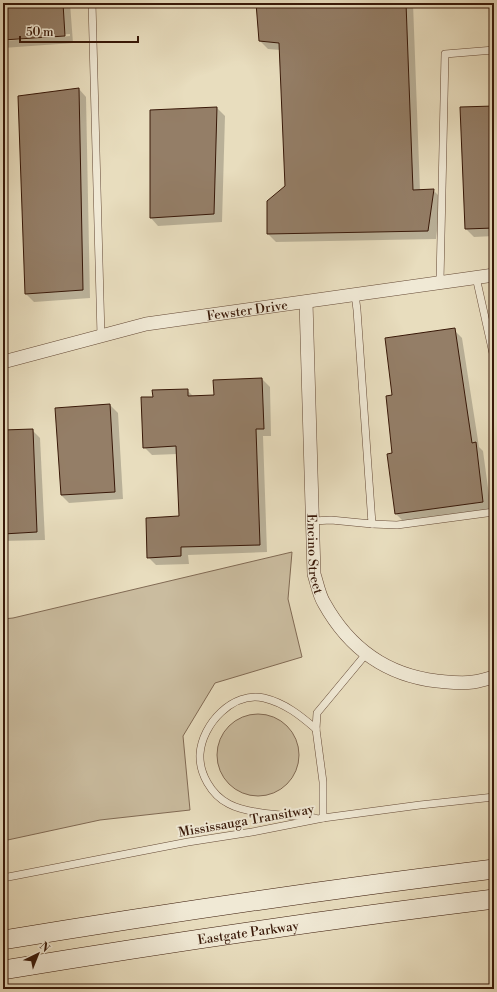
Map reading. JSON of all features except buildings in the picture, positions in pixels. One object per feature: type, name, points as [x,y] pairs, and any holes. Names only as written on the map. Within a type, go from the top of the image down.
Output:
[{"type":"main road","points":[[3,940],[340,888],[494,869]]},
{"type":"main road","name":"Eastgate Parkway","points":[[3,970],[192,940],[494,899]]},
{"type":"street","name":"Fewster Drive","points":[[3,362],[146,324],[306,302],[440,281],[494,275]]},
{"type":"street","name":"Encino Street","points":[[306,302],[314,574],[323,602],[345,634],[366,654],[387,668],[417,679],[450,682],[473,682],[494,677]]},
{"type":"lane","points":[[92,3],[101,336]]},
{"type":"lane","points":[[440,281],[445,54],[494,50]]},
{"type":"lane","points":[[476,277],[492,337],[494,358]]},
{"type":"lane","points":[[355,294],[372,524]]},
{"type":"lane","points":[[313,522],[331,520],[397,525],[494,512]]},
{"type":"lane","points":[[316,729],[298,713],[275,701],[263,698],[240,700],[228,707],[216,718],[206,735],[200,754],[201,768],[206,782],[216,795],[228,804],[245,811],[323,818],[322,782],[316,729],[317,713],[366,654]]},
{"type":"lane","name":"Mississauga Transitway","points":[[3,878],[188,842],[252,832],[323,818],[494,797]]},
{"type":"shaded area","points":[[292,552],[288,599],[302,657],[215,683],[183,736],[190,810],[100,820],[3,841],[3,619],[13,618]]},
{"type":"shaded area","points":[[258,714],[274,717],[287,726],[296,739],[299,755],[296,771],[287,784],[274,793],[258,796],[242,793],[229,784],[220,771],[217,755],[220,739],[229,726],[242,717]]}]
